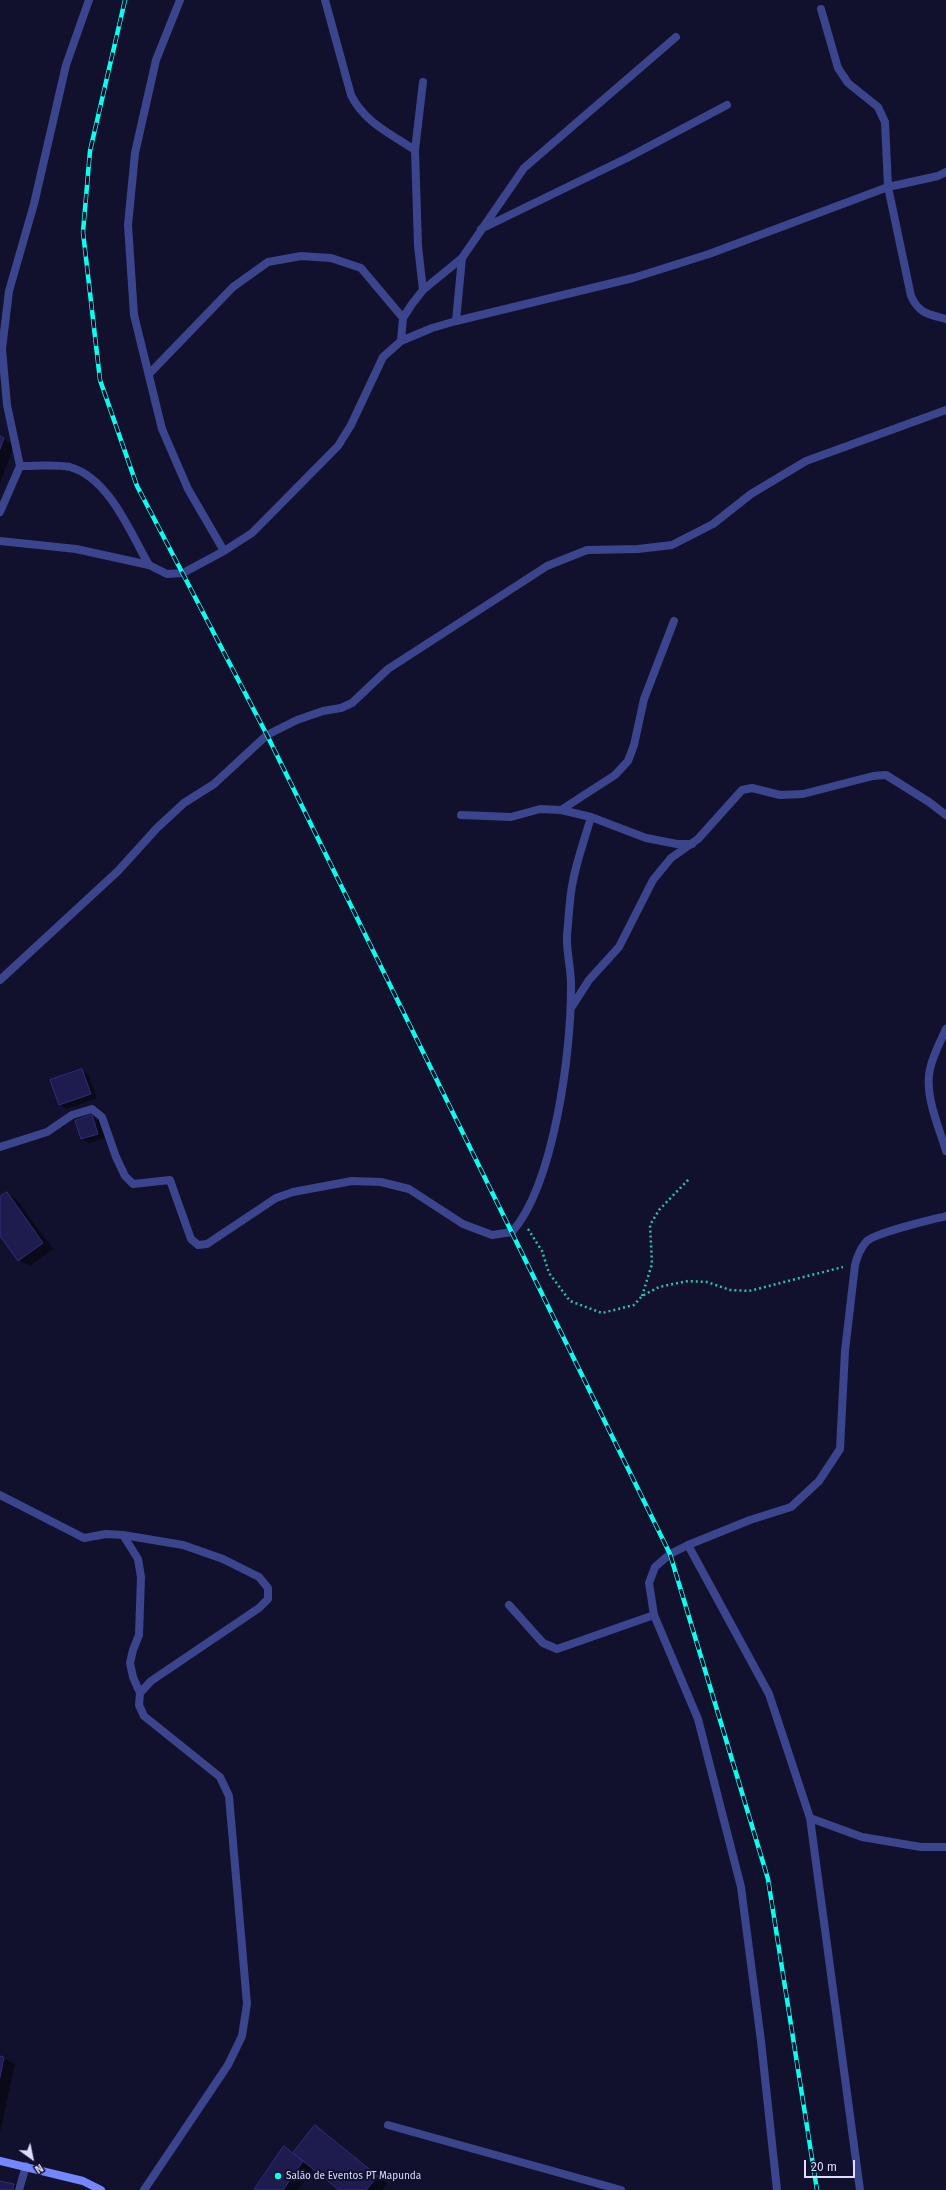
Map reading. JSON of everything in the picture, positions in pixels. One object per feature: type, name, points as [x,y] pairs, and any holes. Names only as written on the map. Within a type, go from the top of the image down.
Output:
[{"type":"street","points":[[0,512],[20,466],[7,405],[2,349],[9,291],[34,204],[66,65],[89,0]]},
{"type":"street","points":[[180,0],[156,60],[135,153],[128,225],[134,315],[162,429],[188,489],[224,551]]},
{"type":"street","points":[[325,0],[351,95],[357,108],[368,119],[415,150]]},
{"type":"street","points":[[820,9],[838,68],[848,83],[878,107],[885,122],[888,187],[911,296],[915,306],[924,312],[946,319]]},
{"type":"street","points":[[401,341],[403,318],[423,290],[462,258],[524,168],[676,37]]},
{"type":"street","points":[[423,82],[415,150],[418,246],[423,290]]},
{"type":"street","points":[[481,229],[627,158],[727,105]]},
{"type":"street","points":[[0,541],[76,549],[149,565],[167,574],[183,573],[224,551],[252,533],[338,446],[351,425],[383,357],[401,341],[432,328],[456,321],[633,278],[709,254],[888,187],[938,176],[946,172]]},
{"type":"street","points":[[149,374],[234,287],[268,262],[301,256],[324,257],[361,268],[403,318]]},
{"type":"street","points":[[456,321],[462,258]]},
{"type":"street","points":[[0,980],[118,871],[156,828],[184,803],[214,784],[267,735],[297,720],[323,711],[341,708],[352,703],[388,668],[547,566],[587,550],[638,549],[672,545],[713,524],[751,494],[806,461],[946,410]]},
{"type":"street","points":[[20,466],[69,467],[89,475],[106,491],[149,565]]},
{"type":"street","points":[[561,810],[615,775],[628,761],[634,745],[644,699],[674,621]]},
{"type":"street","points":[[571,1008],[590,980],[619,947],[653,880],[671,858],[693,844],[734,796],[742,790],[752,788],[780,794],[803,794],[873,776],[886,775],[930,802],[946,815]]},
{"type":"street","points":[[461,815],[511,818],[540,808],[561,810],[591,817],[646,838],[677,844],[693,844]]},
{"type":"street","points":[[0,1147],[47,1132],[72,1115],[92,1109],[102,1117],[116,1157],[125,1176],[133,1184],[170,1180],[191,1239],[198,1245],[207,1244],[276,1198],[293,1192],[352,1181],[381,1182],[409,1189],[463,1224],[492,1235],[512,1232],[523,1220],[535,1192],[552,1142],[562,1088],[571,1008],[572,987],[567,937],[573,881],[591,817]]},
{"type":"street","points":[[946,1029],[936,1048],[930,1071],[930,1096],[946,1152]]},
{"type":"street","points":[[777,2190],[761,2041],[741,1887],[698,1719],[654,1615],[649,1583],[655,1567],[670,1554],[688,1545],[750,1520],[791,1507],[819,1481],[840,1448],[845,1351],[855,1265],[859,1253],[866,1241],[946,1216]]},
{"type":"street","points":[[0,1495],[84,1538],[106,1534],[123,1535],[183,1545],[223,1559],[259,1577],[268,1588],[268,1599],[259,1608],[151,1681],[140,1693]]},
{"type":"street","points":[[123,1535],[138,1559],[141,1577],[139,1635],[132,1650],[130,1662],[133,1677],[140,1693],[139,1705],[144,1716],[220,1777],[230,1796],[247,2004],[242,2036],[228,2065],[144,2190]]},
{"type":"street","points":[[688,1545],[768,1694],[810,1818],[860,2190]]},
{"type":"street","points":[[509,1605],[543,1643],[557,1648],[654,1615]]},
{"type":"street","points":[[810,1818],[862,1837],[921,1847],[946,1847]]},
{"type":"street","points":[[388,2125],[621,2190]]},
{"type":"street","points":[[0,2161],[26,2166],[83,2181],[101,2190]]},
{"type":"street","points":[[19,2190],[26,2166]]},
{"type":"path","points":[[642,1296],[652,1264],[650,1225],[659,1210],[689,1179]]},
{"type":"path","points":[[523,1220],[542,1251],[549,1273],[570,1301],[602,1313],[634,1305],[642,1296],[659,1288],[688,1281],[707,1282],[730,1290],[749,1291],[855,1265]]},
{"type":"building","points":[[0,436],[4,438],[0,449]]},
{"type":"building","points":[[82,1069],[91,1094],[59,1105],[50,1080]]},
{"type":"building","points":[[92,1115],[98,1134],[81,1139],[75,1121]]},
{"type":"building","points":[[7,1192],[43,1243],[18,1261],[0,1236],[0,1197]]},
{"type":"building","points":[[0,2056],[4,2057],[0,2077]]},
{"type":"building","points":[[315,2125],[378,2176],[366,2190],[339,2190],[293,2153]]},
{"type":"building","name":"Salão de Eventos PT Mapunda","points":[[284,2146],[303,2161],[283,2190],[254,2190]]},
{"type":"building","points":[[0,2181],[14,2184],[13,2190],[0,2190]]},
{"type":"railway","points":[[125,0],[90,151],[83,232],[100,380],[137,486],[267,735],[670,1554],[768,1879],[817,2190]]},
{"type":"place","name":"Salão de Eventos PT Mapunda","points":[[278,2176]]}]
